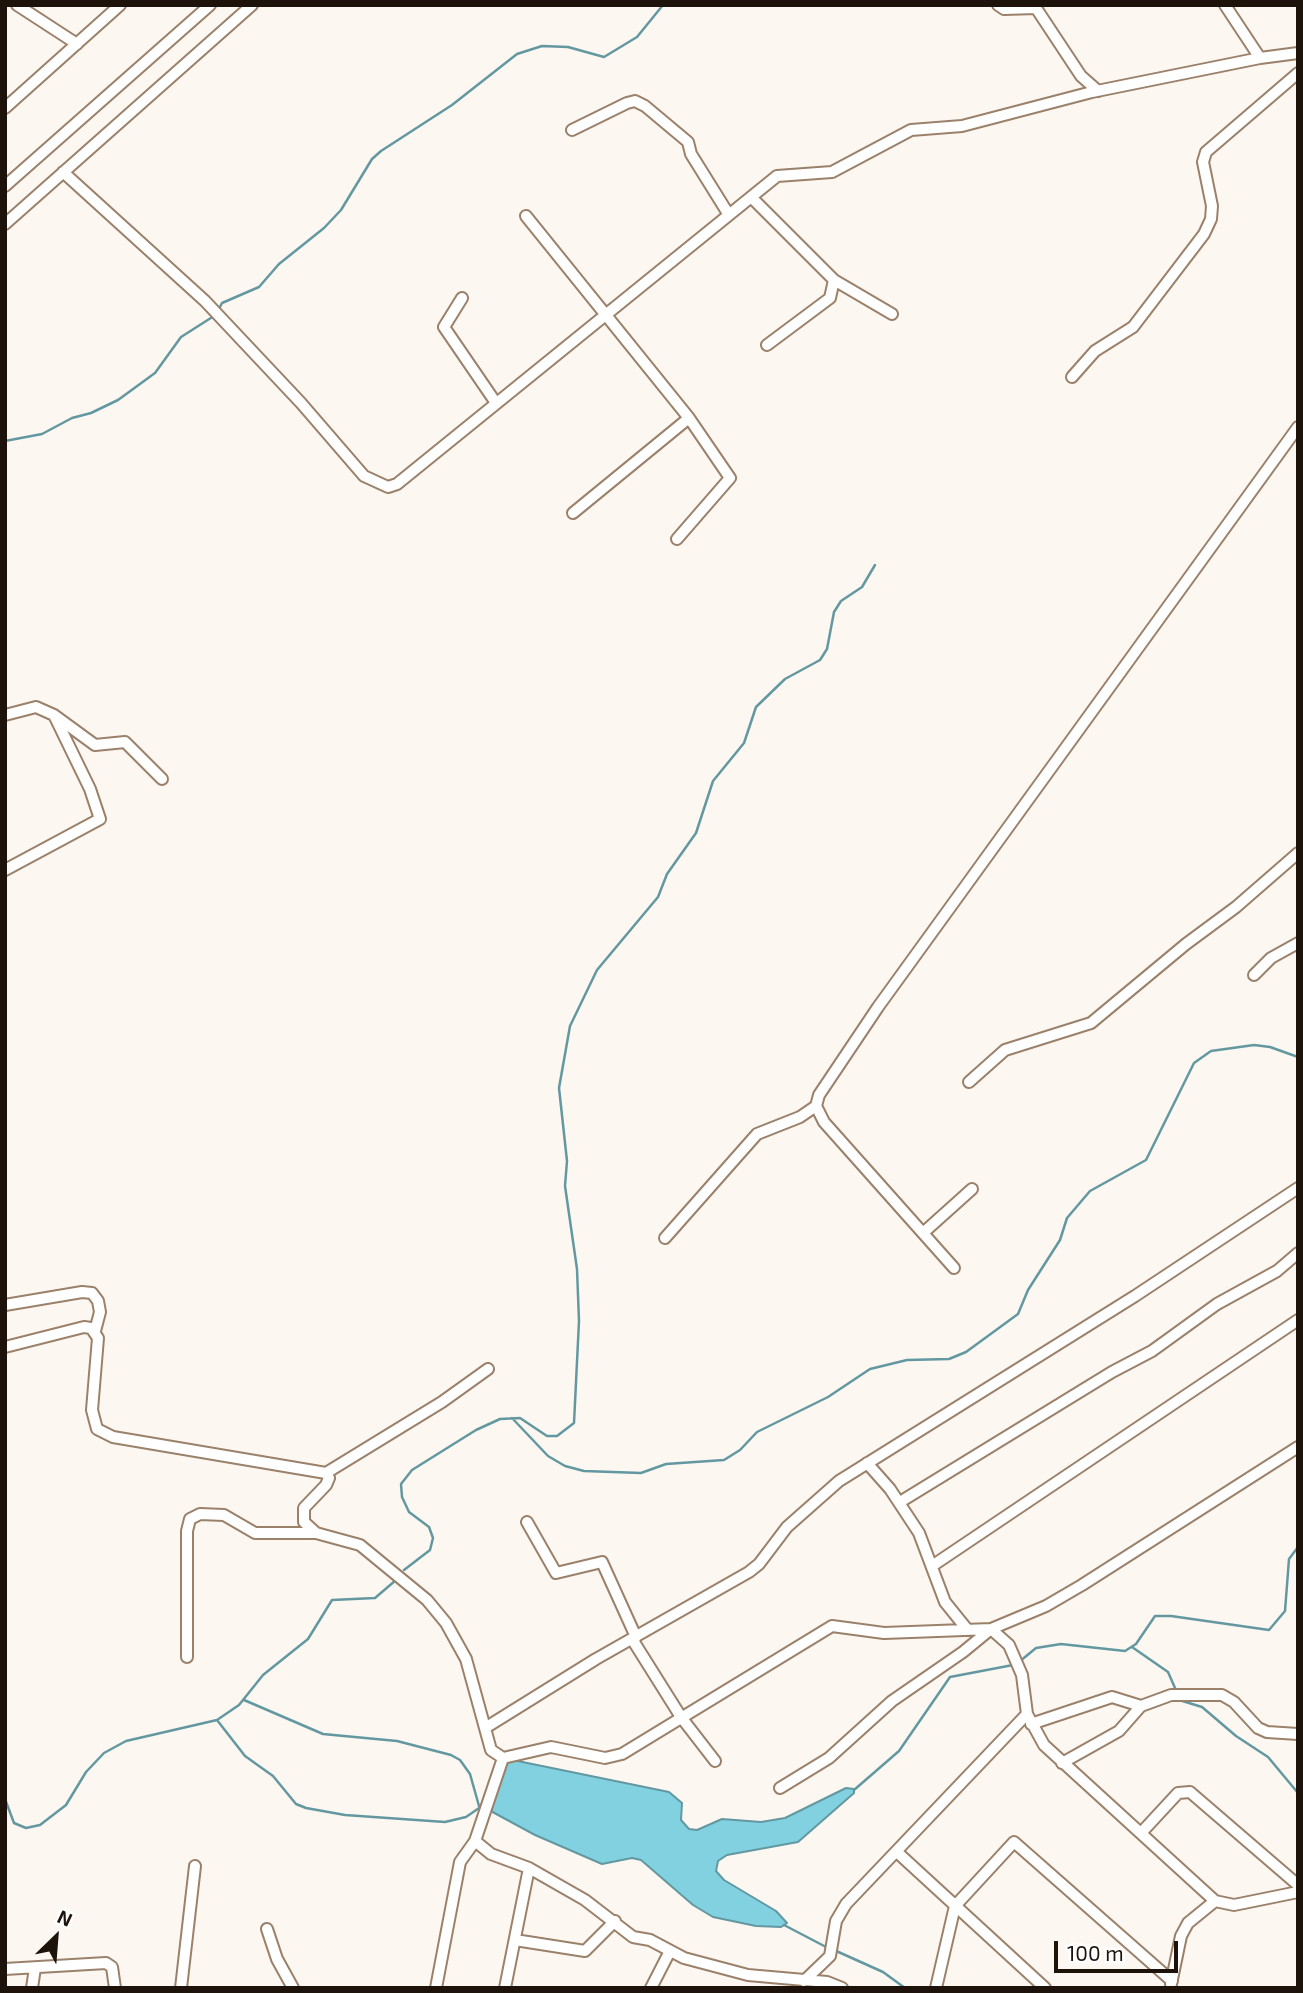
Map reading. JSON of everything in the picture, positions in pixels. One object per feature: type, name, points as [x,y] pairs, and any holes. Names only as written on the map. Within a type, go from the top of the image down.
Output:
[{"type":"street","points":[[17,5],[77,44]]},
{"type":"street","points":[[5,108],[120,5]]},
{"type":"street","points":[[5,186],[210,5]]},
{"type":"street","points":[[5,224],[252,5]]},
{"type":"street","points":[[998,5],[1004,9],[1036,8],[1081,76],[1098,91]]},
{"type":"street","points":[[1225,5],[1260,58]]},
{"type":"street","points":[[63,172],[205,300],[302,403],[364,476],[376,484],[388,487],[397,484],[777,176],[832,172],[911,130],[962,126],[1098,91],[1260,58],[1298,53]]},
{"type":"street","points":[[1072,377],[1095,351],[1133,327],[1205,234],[1211,219],[1212,205],[1203,162],[1211,145],[1298,73]]},
{"type":"street","points":[[572,130],[627,103],[635,101],[645,106],[688,142],[691,154],[729,215]]},
{"type":"street","points":[[751,197],[834,280],[892,314]]},
{"type":"street","points":[[526,216],[689,418],[730,478],[677,539]]},
{"type":"street","points":[[767,345],[830,298],[834,280]]},
{"type":"street","points":[[462,298],[444,327],[496,403]]},
{"type":"street","points":[[573,513],[689,418]]},
{"type":"street","points":[[665,1238],[757,1134],[800,1117],[816,1105],[823,1086],[860,1037],[878,1007],[1298,427]]},
{"type":"street","points":[[5,715],[32,706],[54,715],[95,745],[107,746],[118,742],[131,745],[162,779]]},
{"type":"street","points":[[5,870],[100,819],[90,789],[54,715]]},
{"type":"street","points":[[970,1082],[1005,1050],[1091,1023],[1186,944],[1236,907],[1298,853]]},
{"type":"street","points":[[1254,975],[1271,958],[1298,943]]},
{"type":"street","points":[[816,1105],[824,1122],[954,1268]]},
{"type":"street","points":[[485,1728],[749,1572],[807,1508],[867,1463],[1135,1296],[1298,1188]]},
{"type":"street","points":[[923,1233],[972,1189]]},
{"type":"street","points":[[900,1502],[1112,1371],[1152,1351],[1217,1304],[1277,1271],[1298,1253]]},
{"type":"street","points":[[5,1305],[82,1292],[92,1293],[98,1301],[100,1312],[95,1332],[98,1355],[92,1410],[97,1429],[104,1433],[241,1460],[326,1473],[442,1402],[488,1369]]},
{"type":"street","points":[[932,1566],[1298,1320]]},
{"type":"street","points":[[5,1347],[84,1327],[95,1332]]},
{"type":"street","points":[[780,1788],[829,1758],[892,1701],[963,1653],[991,1629],[1046,1606],[1082,1585],[1298,1447]]},
{"type":"street","points":[[867,1463],[900,1502],[919,1533],[945,1602],[966,1628]]},
{"type":"street","points":[[316,1533],[304,1522],[304,1508],[326,1485],[329,1478],[326,1473]]},
{"type":"street","points":[[187,1657],[187,1531],[190,1519],[200,1514],[224,1515],[255,1533],[316,1533],[371,1552],[427,1600],[451,1630],[466,1659],[491,1750],[503,1758],[551,1747],[613,1757],[832,1626],[884,1633],[991,1629],[1009,1645],[1022,1675],[1029,1719],[1062,1763],[1215,1901],[1234,1905],[1298,1892]]},
{"type":"street","points":[[527,1522],[556,1573],[602,1562],[634,1638],[681,1717],[715,1761]]},
{"type":"street","points":[[1062,1763],[1119,1731],[1140,1706],[1171,1695],[1222,1695],[1234,1702],[1258,1728],[1268,1732],[1298,1734]]},
{"type":"street","points":[[804,1981],[831,1956],[841,1911],[1029,1719],[1112,1697],[1140,1706]]},
{"type":"street","points":[[436,1988],[460,1862],[475,1841],[503,1758]]},
{"type":"street","points":[[1141,1833],[1178,1793],[1190,1792],[1298,1885]]},
{"type":"street","points":[[475,1841],[491,1854],[529,1868],[615,1921],[633,1937],[707,1966],[748,1975],[827,1982],[842,1988]]},
{"type":"street","points":[[936,1988],[955,1906],[1014,1842],[1171,1984]]},
{"type":"street","points":[[898,1853],[1045,1988]]},
{"type":"street","points":[[181,1988],[195,1866]]},
{"type":"street","points":[[505,1988],[529,1868]]},
{"type":"street","points":[[1171,1984],[1181,1936],[1188,1923],[1215,1901]]},
{"type":"street","points":[[515,1940],[585,1951],[615,1921]]},
{"type":"street","points":[[267,1929],[276,1959],[293,1988]]},
{"type":"street","points":[[651,1988],[670,1951]]},
{"type":"street","points":[[5,1969],[106,1963],[112,1967],[115,1988]]},
{"type":"street","points":[[32,1988],[35,1968]]},
{"type":"street","points":[[744,1988],[748,1975]]},
{"type":"water","points":[[503,1758],[669,1792],[682,1803],[681,1820],[689,1829],[697,1830],[722,1819],[761,1822],[785,1818],[846,1788],[854,1789],[854,1793],[798,1842],[727,1855],[718,1861],[716,1871],[724,1880],[776,1911],[787,1923],[781,1927],[756,1926],[713,1917],[693,1905],[641,1860],[632,1858],[602,1864],[535,1835],[487,1809]]},
{"type":"waterway","points":[[219,309],[222,303],[259,287],[279,264],[324,228],[341,210],[372,159],[381,151],[452,105],[517,54],[542,46],[568,47],[604,57],[637,37],[663,5]]},
{"type":"waterway","points":[[5,441],[42,434],[72,418],[91,413],[118,400],[155,373],[181,337],[214,316]]},
{"type":"waterway","points":[[404,1570],[430,1550],[433,1538],[429,1527],[409,1512],[402,1497],[401,1484],[412,1470],[476,1430],[500,1419],[520,1418],[547,1436],[557,1436],[574,1423],[579,1321],[577,1269],[565,1186],[567,1161],[559,1088],[570,1026],[597,970],[658,897],[667,874],[696,833],[713,781],[744,743],[756,707],[785,679],[820,660],[827,649],[834,612],[841,601],[862,587],[875,565]]},
{"type":"waterway","points":[[512,1418],[548,1456],[565,1466],[584,1471],[641,1473],[666,1464],[724,1460],[740,1450],[757,1432],[828,1397],[870,1369],[907,1360],[949,1359],[966,1352],[1018,1314],[1028,1290],[1060,1240],[1067,1218],[1090,1191],[1146,1160],[1194,1063],[1211,1051],[1254,1045],[1270,1047],[1298,1057]]},
{"type":"waterway","points":[[1019,1662],[1036,1648],[1061,1644],[1125,1651],[1136,1644],[1155,1616],[1269,1630],[1285,1611],[1289,1559],[1298,1547]]},
{"type":"waterway","points":[[5,1799],[14,1823],[26,1828],[40,1825],[66,1805],[86,1772],[104,1753],[126,1741],[217,1720],[239,1705],[263,1675],[308,1639],[332,1600],[375,1598],[396,1580]]},
{"type":"waterway","points":[[1132,1647],[1168,1672],[1175,1688]]},
{"type":"waterway","points":[[854,1790],[899,1751],[950,1677],[1013,1665]]},
{"type":"waterway","points":[[244,1700],[323,1734],[397,1741],[451,1755],[460,1760],[470,1774],[479,1806]]},
{"type":"waterway","points":[[1179,1700],[1202,1707],[1236,1736],[1268,1757],[1298,1793]]},
{"type":"waterway","points":[[217,1720],[245,1756],[273,1776],[296,1804],[306,1808],[345,1815],[445,1822],[466,1817],[482,1806]]},
{"type":"waterway","points":[[784,1925],[828,1948]]},
{"type":"waterway","points":[[834,1950],[883,1972],[905,1988]]}]
